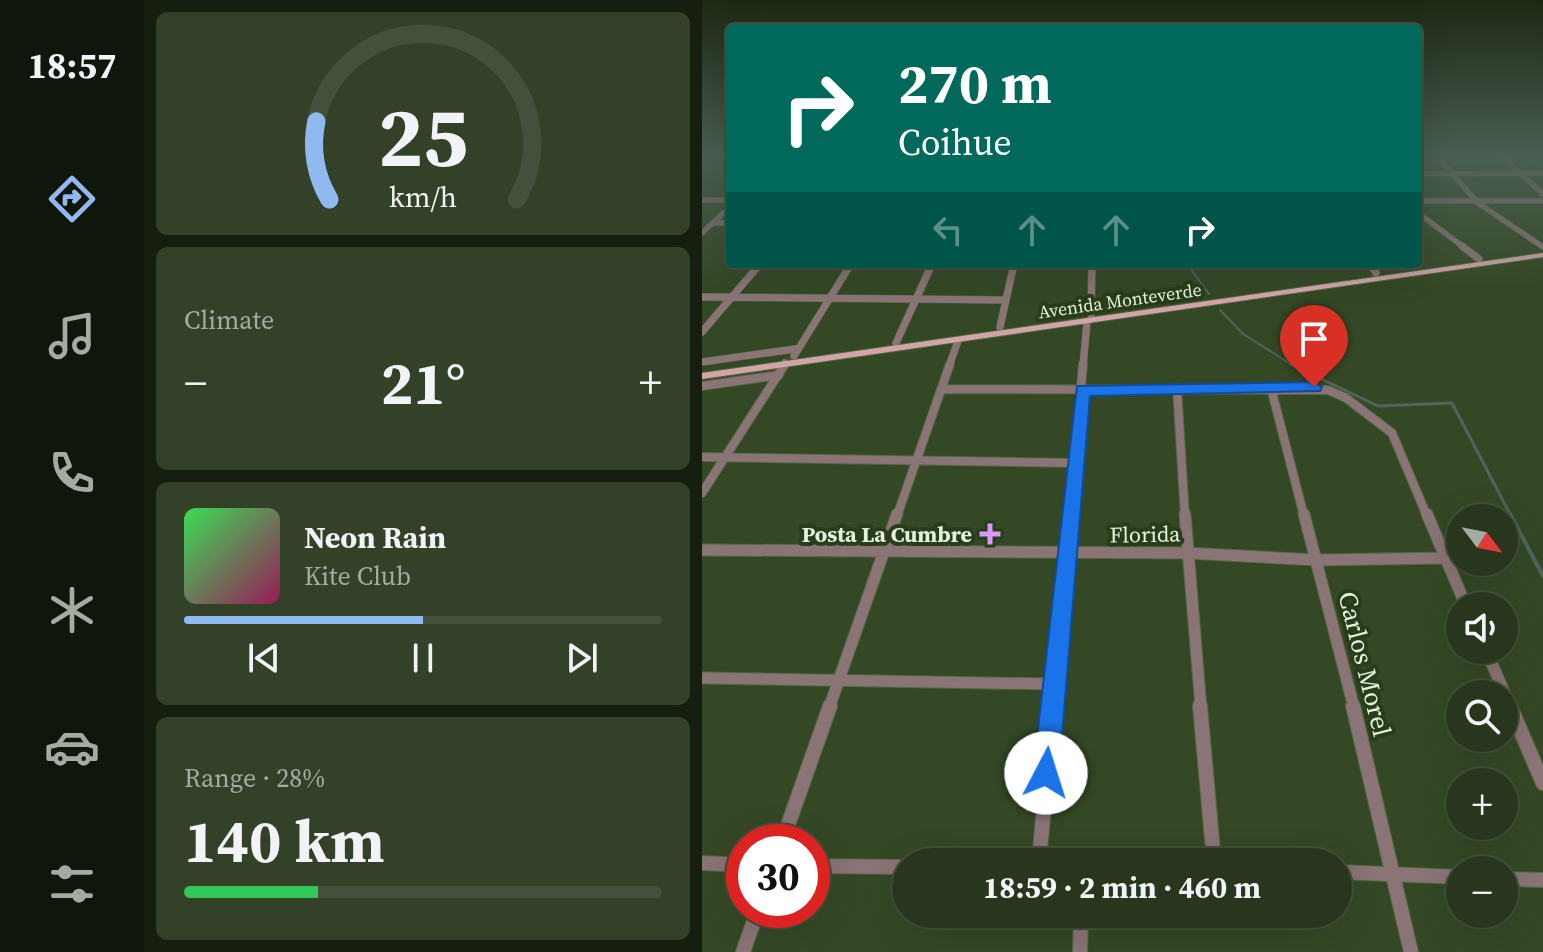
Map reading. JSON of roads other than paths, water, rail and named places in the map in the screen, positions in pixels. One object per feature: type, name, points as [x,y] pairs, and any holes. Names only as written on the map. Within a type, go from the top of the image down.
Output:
[{"type":"main road","name":"Avenida Monteverde","points":[[1422,264],[1543,250]]},
{"type":"main road","name":"Avenida Monteverde","points":[[702,369],[1000,327],[1089,318],[1543,250]]},
{"type":"main road","name":"Avenida Monteverde","points":[[702,376],[792,356],[958,341],[1373,269]]},
{"type":"street","points":[[702,200],[726,200]]},
{"type":"street","points":[[1422,201],[1543,201]]},
{"type":"street","points":[[1476,201],[1543,250]]},
{"type":"street","points":[[702,233],[726,211]]},
{"type":"street","points":[[1422,216],[1479,259]]},
{"type":"street","points":[[713,223],[726,223]]},
{"type":"street","points":[[702,332],[757,268]]},
{"type":"street","points":[[702,493],[848,268]]},
{"type":"street","points":[[896,343],[930,268]]},
{"type":"street","points":[[1000,327],[1003,300],[1013,268]]},
{"type":"street","points":[[1040,848],[1092,268]]},
{"type":"street","points":[[702,297],[1003,300]]},
{"type":"street","points":[[788,824],[958,341]]},
{"type":"street","points":[[702,362],[792,356]]},
{"type":"street","points":[[702,386],[779,375]]},
{"type":"street","points":[[941,389],[1314,387],[1346,398],[1392,433],[1460,592]]},
{"type":"street","points":[[1177,388],[1187,553],[1213,848]]},
{"type":"street","name":"Carlos Morel","points":[[1271,388],[1317,560],[1411,952]]},
{"type":"street","points":[[702,457],[916,458],[1075,463]]},
{"type":"street","name":"Florida","points":[[702,550],[1067,555],[1187,553],[1317,560],[1445,558]]},
{"type":"street","points":[[1492,664],[1543,783]]},
{"type":"street","points":[[702,678],[1054,684]]},
{"type":"street","points":[[702,863],[726,864]]},
{"type":"street","points":[[830,866],[892,867]]},
{"type":"street","points":[[1352,873],[1446,877]]},
{"type":"street","points":[[1518,879],[1543,880]]},
{"type":"street","points":[[743,952],[752,928]]},
{"type":"street","points":[[1080,952],[1081,928]]},
{"type":"waterway","points":[[1190,268],[1209,294]]},
{"type":"waterway","points":[[1220,310],[1243,334],[1293,366]]},
{"type":"waterway","points":[[1293,366],[1378,406],[1452,403],[1505,504]]},
{"type":"waterway","points":[[1518,529],[1543,576]]},
{"type":"place","name":"Posta La Cumbre","points":[[990,534]]}]
